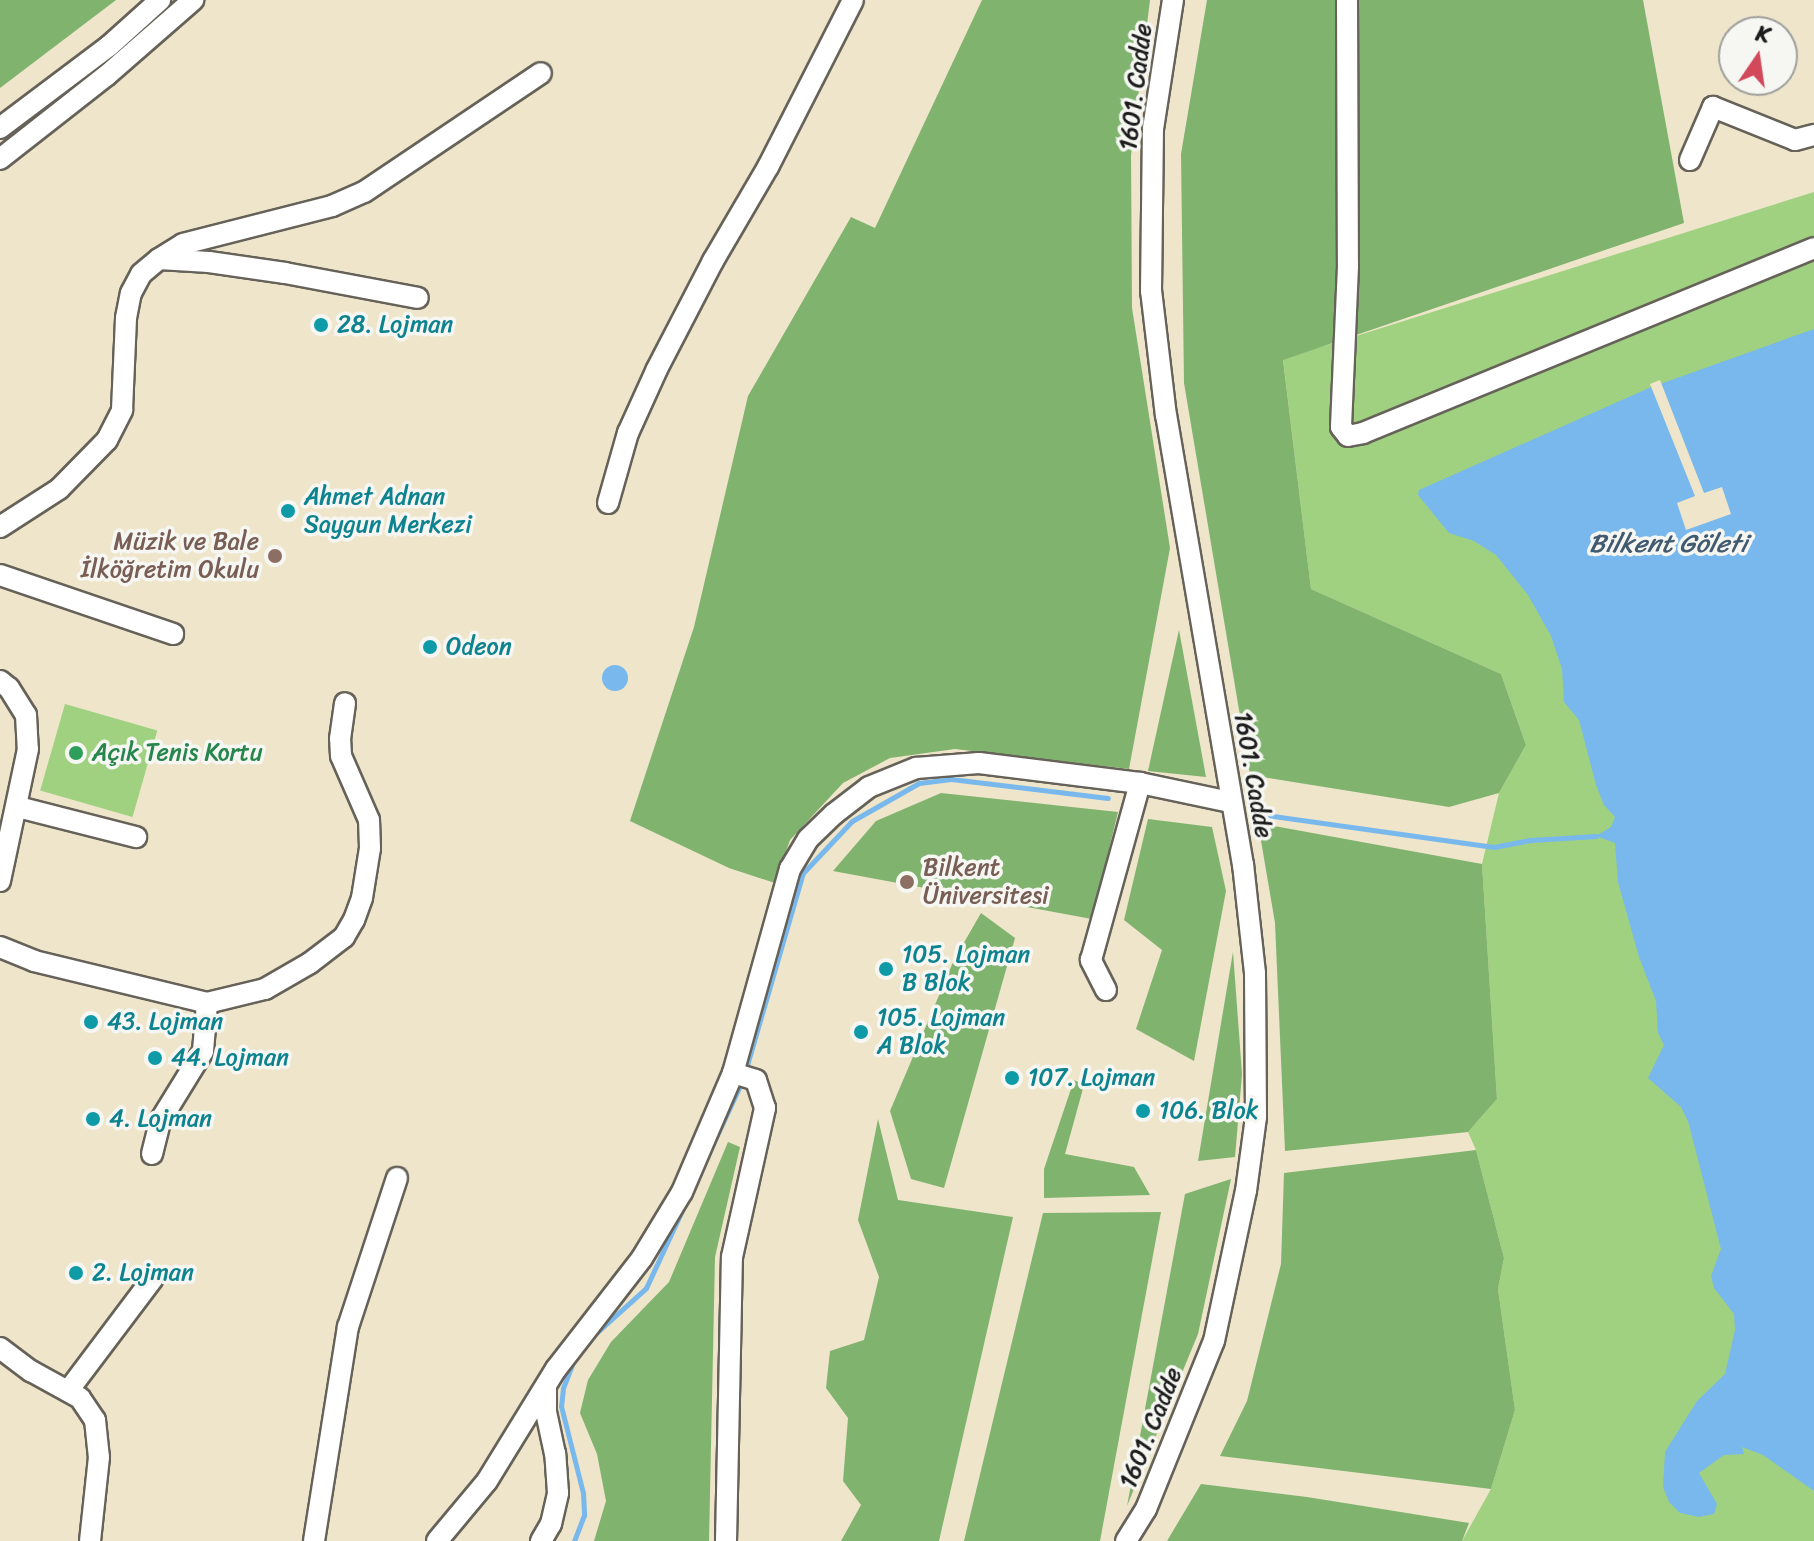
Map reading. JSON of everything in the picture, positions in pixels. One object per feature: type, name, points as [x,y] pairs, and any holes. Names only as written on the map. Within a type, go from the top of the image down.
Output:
[{"type":"street","points":[[0,128],[109,46],[160,0]]},
{"type":"street","points":[[0,159],[106,76],[193,0]]},
{"type":"street","points":[[608,503],[628,433],[657,369],[713,261],[768,167],[853,0]]},
{"type":"street","name":"1601. Cadde","points":[[1126,1541],[1146,1509],[1214,1341],[1246,1191],[1256,1117],[1255,973],[1243,865],[1166,416],[1151,291],[1153,129],[1173,0]]},
{"type":"street","points":[[1347,0],[1348,266],[1341,427],[1348,436],[1421,410],[1814,248]]},
{"type":"street","points":[[0,527],[59,489],[107,440],[122,410],[126,318],[131,293],[141,274],[183,244],[332,206],[364,192],[541,73]]},
{"type":"street","points":[[1690,160],[1713,107],[1795,140],[1814,135]]},
{"type":"street","points":[[159,259],[209,262],[285,273],[418,298]]},
{"type":"street","points":[[0,575],[173,634]]},
{"type":"street","points":[[0,681],[9,688],[26,715],[28,749],[0,881]]},
{"type":"street","points":[[0,947],[34,961],[207,1003],[265,989],[344,937],[362,898],[371,834],[369,820],[341,756],[345,703]]},
{"type":"street","points":[[437,1541],[487,1481],[547,1384],[642,1258],[682,1192],[743,1076],[790,869],[808,839],[869,787],[916,768],[979,763],[1140,783],[1230,802]]},
{"type":"street","points":[[1106,990],[1091,960],[1140,783]]},
{"type":"street","points":[[18,807],[136,837]]},
{"type":"street","points":[[152,1154],[160,1121],[203,1051],[207,1003]]},
{"type":"street","points":[[726,1541],[732,1257],[765,1108],[743,1076]]},
{"type":"street","points":[[314,1541],[348,1327],[397,1178]]},
{"type":"street","points":[[68,1391],[153,1278]]},
{"type":"street","points":[[0,1348],[31,1371],[80,1398],[95,1420],[99,1457],[90,1541]]},
{"type":"street","points":[[541,1541],[551,1524],[558,1493],[555,1454],[546,1412],[547,1384]]},
{"type":"green space","points":[[0,0],[116,0],[0,88]]},
{"type":"green space","points":[[982,0],[1150,0],[1131,155],[1132,308],[1170,548],[1129,769],[955,749],[890,758],[843,783],[790,840],[775,883],[729,868],[630,821],[694,627],[748,396],[851,217],[875,228]]},
{"type":"green space","points":[[1207,0],[1643,0],[1684,223],[1283,360],[1311,589],[1501,674],[1526,745],[1499,793],[1449,807],[1250,775],[1184,383],[1181,154]]},
{"type":"green space","points":[[1814,192],[1814,1541],[1462,1541],[1491,1489],[1515,1410],[1498,1289],[1504,1258],[1476,1150],[1468,1132],[1497,1099],[1482,864],[1499,793],[1526,745],[1501,674],[1311,589],[1283,359]]},
{"type":"green space","points":[[1179,630],[1206,777],[1148,771]]},
{"type":"green space","points":[[65,704],[157,730],[132,817],[40,791]]},
{"type":"green space","points":[[941,793],[1118,812],[1092,919],[833,871],[876,821]]},
{"type":"green space","points":[[1148,819],[1212,827],[1226,891],[1194,1061],[1136,1029],[1162,950],[1124,920]]},
{"type":"green space","points":[[1258,823],[1482,864],[1497,1099],[1468,1132],[1285,1151],[1275,923]]},
{"type":"green space","points":[[981,913],[1015,938],[944,1188],[911,1179],[890,1111],[954,960]]},
{"type":"green space","points":[[1233,952],[1242,1074],[1235,1157],[1198,1161]]},
{"type":"green space","points":[[1074,1080],[1084,1085],[1065,1154],[1134,1167],[1150,1195],[1044,1198],[1044,1169]]},
{"type":"green space","points":[[878,1119],[898,1200],[1013,1217],[939,1541],[841,1541],[861,1505],[843,1481],[848,1418],[826,1388],[830,1351],[864,1340],[879,1277],[858,1220]]},
{"type":"green space","points":[[728,1142],[740,1147],[715,1257],[709,1541],[594,1541],[606,1501],[597,1454],[580,1413],[588,1380],[611,1342],[669,1282]]},
{"type":"green space","points":[[1476,1150],[1504,1258],[1498,1289],[1515,1410],[1491,1489],[1220,1456],[1247,1401],[1281,1264],[1284,1173]]},
{"type":"green space","points":[[1231,1179],[1198,1334],[1127,1506],[1185,1194]]},
{"type":"green space","points":[[1161,1212],[1100,1541],[964,1541],[1043,1213]]},
{"type":"green space","points":[[1201,1484],[1307,1497],[1469,1523],[1462,1541],[1167,1541]]},
{"type":"water","name":"Bilkent Göleti","points":[[1814,329],[1814,1491],[1763,1455],[1742,1447],[1744,1454],[1724,1455],[1699,1473],[1717,1504],[1714,1514],[1699,1517],[1680,1513],[1669,1502],[1663,1487],[1665,1452],[1697,1401],[1725,1374],[1735,1330],[1734,1314],[1714,1288],[1711,1276],[1721,1249],[1688,1121],[1681,1107],[1648,1078],[1664,1045],[1658,1033],[1656,1001],[1639,957],[1618,882],[1615,843],[1596,836],[1611,827],[1615,817],[1604,805],[1596,785],[1579,720],[1564,702],[1562,669],[1551,636],[1528,595],[1496,555],[1474,541],[1449,533],[1418,495],[1419,490],[1649,388]]},
{"type":"water","points":[[615,665],[624,669],[628,678],[624,687],[615,691],[606,687],[602,678],[606,669]]},
{"type":"pier","points":[[1660,380],[1704,493],[1722,487],[1731,514],[1686,530],[1677,503],[1695,496],[1650,384]]},
{"type":"waterway","points":[[745,1072],[803,873],[852,821],[919,783],[951,779],[1108,798]]},
{"type":"waterway","points":[[1266,815],[1494,847],[1531,840],[1596,836]]},
{"type":"waterway","points":[[594,1335],[646,1288],[742,1081]]},
{"type":"waterway","points":[[573,1362],[563,1388],[561,1406],[583,1493],[584,1515],[574,1541]]},
{"type":"place","name":"28. Lojman","points":[[321,325]]},
{"type":"place","name":"Ahmet Adnan Saygun Merkezi","points":[[288,511]]},
{"type":"place","name":"Müzik ve Bale İlköğretim Okulu","points":[[275,556]]},
{"type":"place","name":"Odeon","points":[[430,647]]},
{"type":"place","name":"Açık Tenis Kortu","points":[[76,753]]},
{"type":"place","name":"Bilkent Üniversitesi","points":[[907,882]]},
{"type":"place","name":"105. Lojman B Blok","points":[[886,969]]},
{"type":"place","name":"43. Lojman","points":[[91,1022]]},
{"type":"place","name":"105. Lojman A Blok","points":[[861,1032]]},
{"type":"place","name":"44. Lojman","points":[[155,1058]]},
{"type":"place","name":"107. Lojman","points":[[1012,1078]]},
{"type":"place","name":"106. Blok","points":[[1143,1111]]},
{"type":"place","name":"4. Lojman","points":[[93,1119]]},
{"type":"place","name":"2. Lojman","points":[[76,1273]]}]
